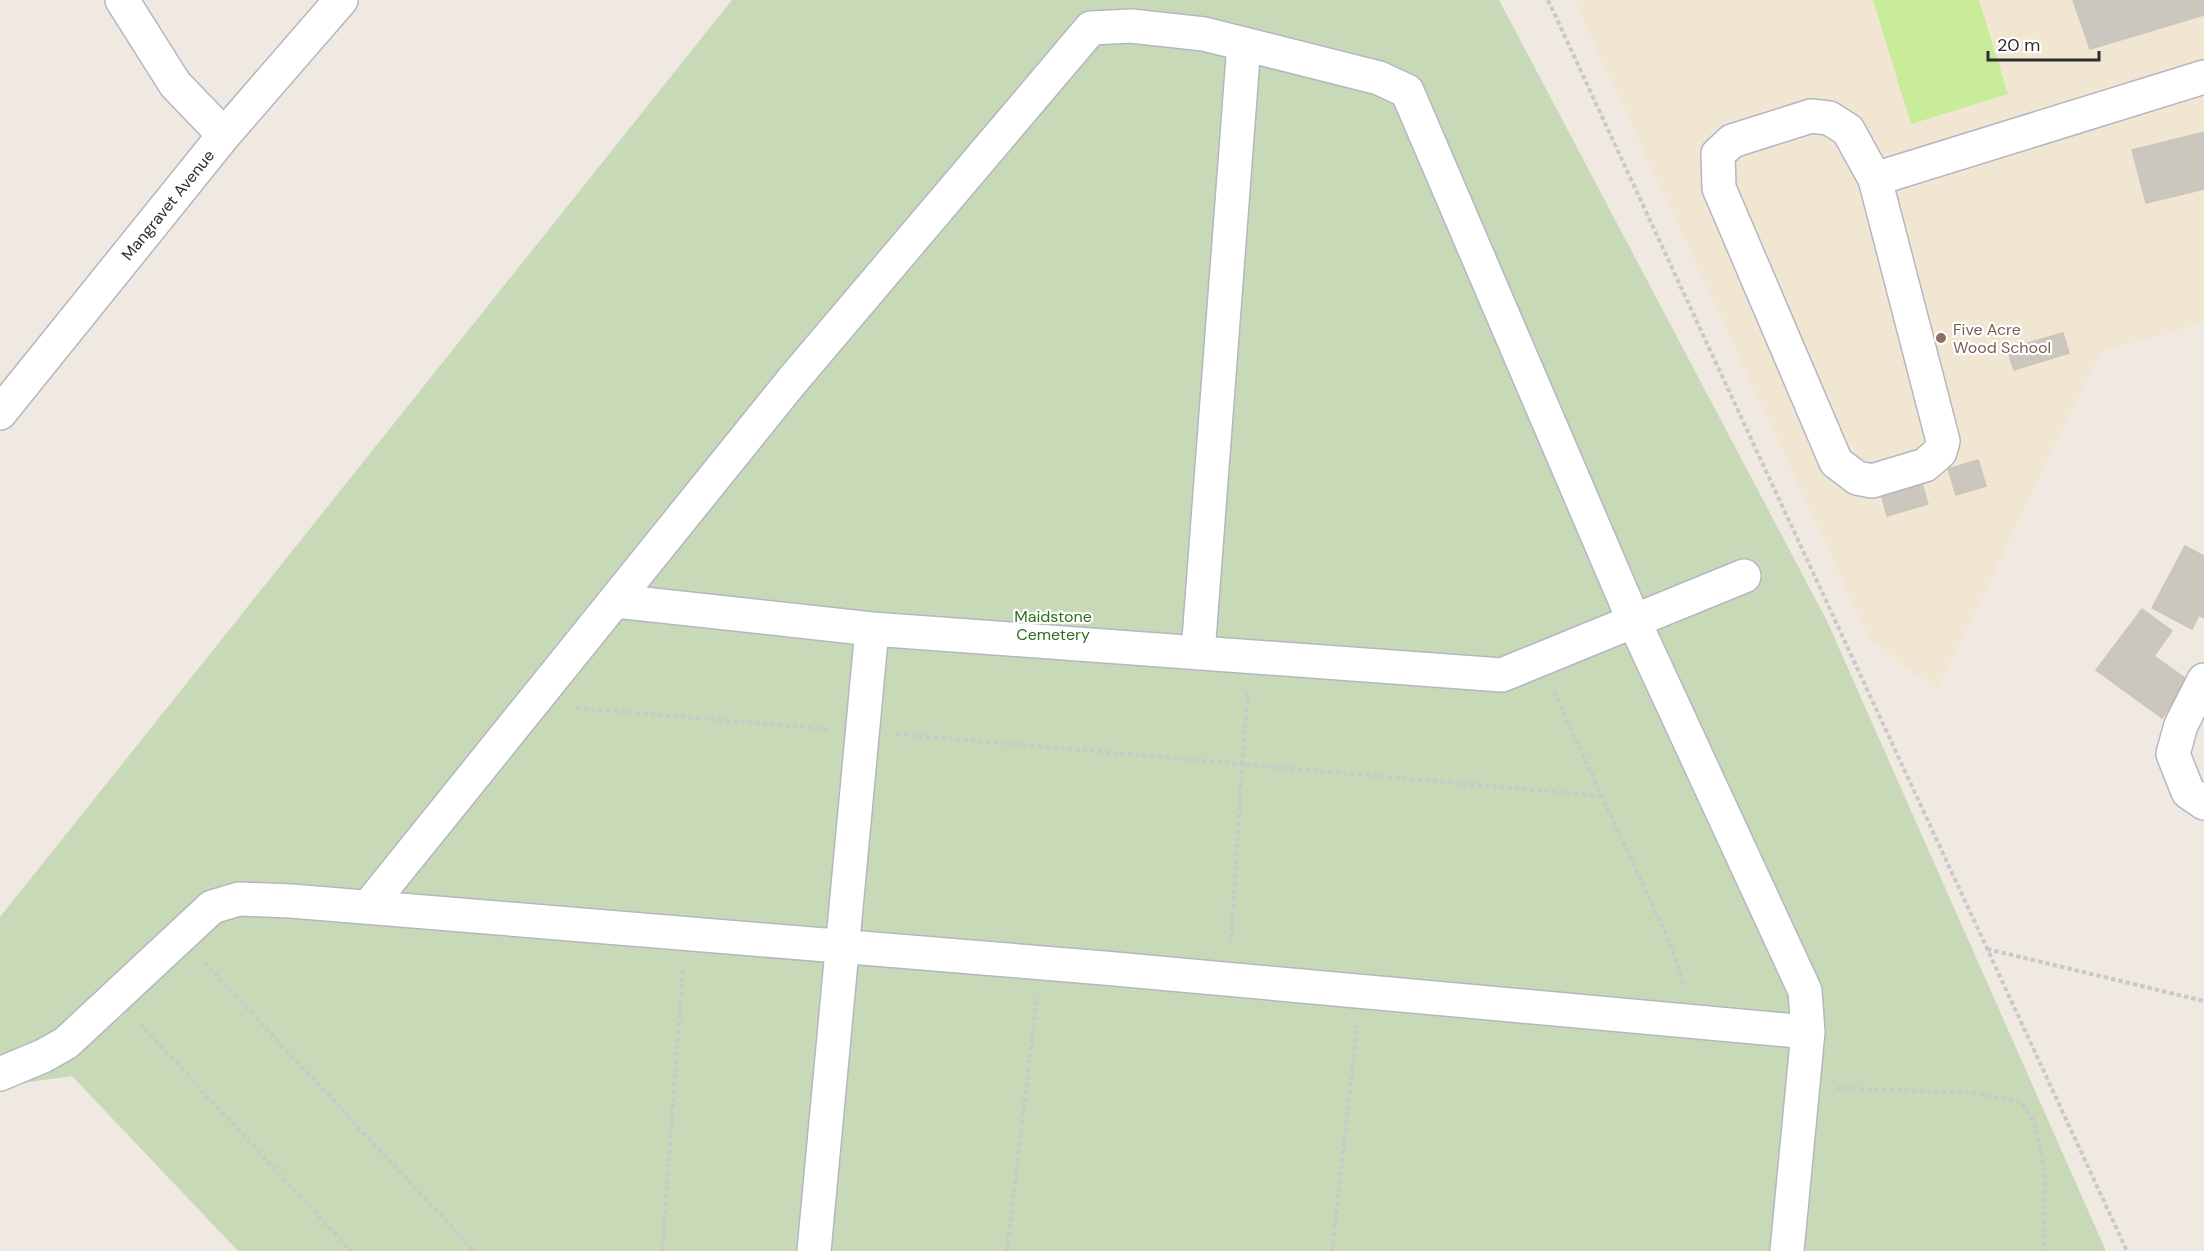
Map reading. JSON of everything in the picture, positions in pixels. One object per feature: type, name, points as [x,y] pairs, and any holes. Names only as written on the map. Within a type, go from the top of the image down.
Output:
[{"type":"street","points":[[122,0],[174,84],[224,135]]},
{"type":"street","name":"Mangravet Avenue","points":[[0,413],[224,135],[340,0]]},
{"type":"street","points":[[368,907],[792,381],[1091,28],[1131,26],[1204,34],[1378,78],[1407,91],[1634,621],[1805,991],[1808,1032],[1788,1251]]},
{"type":"street","points":[[1198,652],[1244,44]]},
{"type":"street","points":[[1875,179],[2204,77]]},
{"type":"street","points":[[1811,116],[1829,118],[1848,130],[1875,179],[1943,441],[1940,452],[1925,465],[1872,482],[1857,478],[1836,462],[1719,188],[1718,154],[1732,141],[1811,116]]},
{"type":"street","points":[[616,601],[872,629],[1502,675],[1744,576]]},
{"type":"street","points":[[814,1251],[872,629]]},
{"type":"street","points":[[2204,680],[2181,725],[2173,754],[2188,792],[2204,803]]},
{"type":"street","points":[[0,1074],[43,1056],[66,1043],[212,907],[239,899],[368,907],[1040,963],[1808,1032]]},
{"type":"path","points":[[1548,0],[2127,1251]]},
{"type":"path","points":[[1229,980],[1251,656]]},
{"type":"path","points":[[1539,660],[1672,948],[1685,991],[1686,1021]]},
{"type":"path","points":[[533,704],[1602,796]]},
{"type":"path","points":[[662,1251],[686,934]]},
{"type":"path","points":[[180,936],[474,1251]]},
{"type":"path","points":[[1987,949],[2204,1001]]},
{"type":"path","points":[[1007,1251],[1040,963]]},
{"type":"path","points":[[1332,1251],[1361,992]]},
{"type":"path","points":[[115,997],[351,1251]]},
{"type":"path","points":[[1803,1086],[1974,1093],[2021,1102],[2035,1124],[2045,1172],[2044,1251]]},
{"type":"shaded area","name":"Five Acre Wood School","points":[[1574,0],[2204,0],[2204,323],[2100,352],[1937,691],[1869,638]]},
{"type":"green space","name":"Maidstone Cemetery","points":[[732,0],[1499,0],[1827,621],[2106,1251],[238,1251],[72,1076],[0,1086],[0,917]]},
{"type":"green space","points":[[1873,0],[1979,0],[2008,94],[1911,124]]},
{"type":"building","points":[[2073,0],[2204,0],[2204,15],[2090,49]]},
{"type":"building","points":[[2204,132],[2204,189],[2146,203],[2132,150]]},
{"type":"building","points":[[2063,333],[2069,353],[2014,370],[2007,349]]},
{"type":"building","points":[[1978,460],[1986,486],[1956,495],[1948,469]]},
{"type":"building","points":[[1920,477],[1928,504],[1887,516],[1880,489]]},
{"type":"building","points":[[2185,546],[2204,556],[2204,618],[2199,615],[2192,629],[2152,608]]},
{"type":"building","points":[[2142,609],[2172,631],[2154,656],[2189,681],[2162,718],[2096,670]]},
{"type":"place","name":"Five Acre Wood School","points":[[1941,338]]}]
